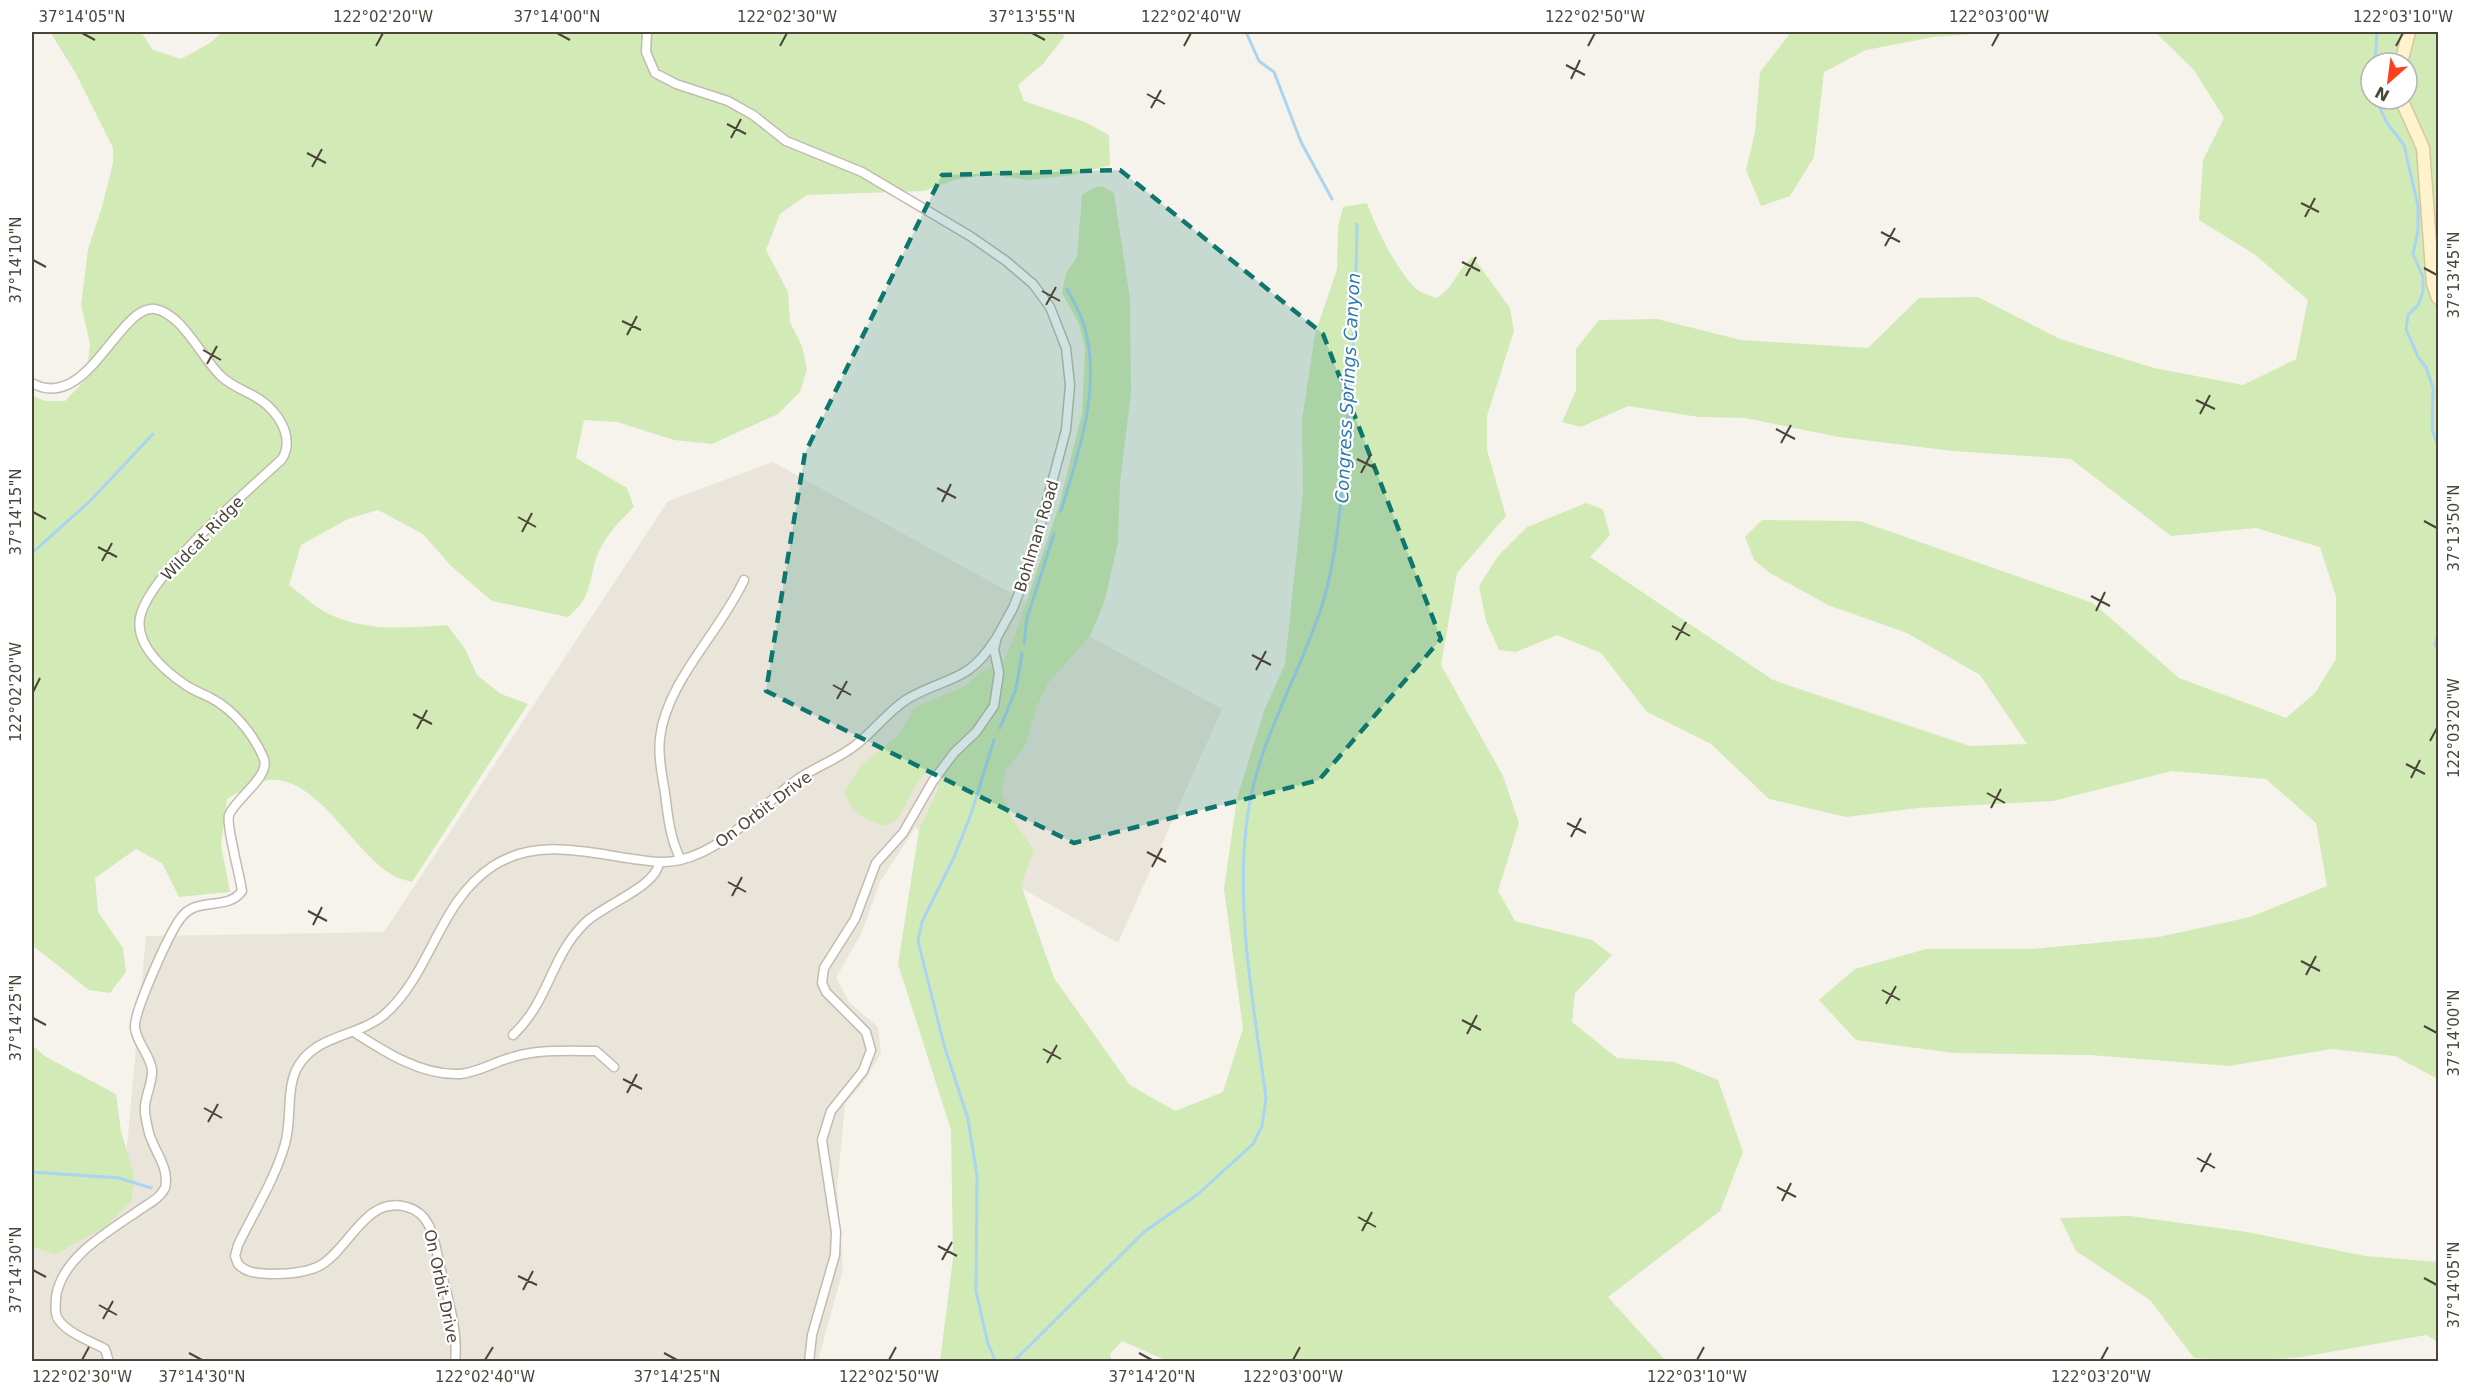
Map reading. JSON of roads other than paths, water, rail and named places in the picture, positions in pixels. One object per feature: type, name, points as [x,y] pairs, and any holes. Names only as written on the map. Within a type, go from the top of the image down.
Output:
[{"type":"street","name":"Bohlman Road","points":[[647,32],[646,52],[655,73],[676,84],[728,101],[753,115],[786,141],[862,172],[960,230],[1006,261],[1033,284],[1050,307],[1066,348],[1070,385],[1066,430],[1030,565],[1013,608],[997,637]]},
{"type":"street","points":[[2404,51],[2409,32]]},
{"type":"street","points":[[2406,111],[2423,148],[2433,284],[2439,298]]},
{"type":"street","name":"Wildcat Ridge","points":[[32,383],[47,389],[70,385],[137,316],[153,309],[164,312],[177,322],[222,378],[261,399],[273,411],[286,433],[286,453],[282,459],[177,560],[156,587],[140,618],[143,637],[156,659],[186,685],[228,709],[260,750],[265,762],[265,770],[234,806],[228,821],[242,891],[231,902],[194,906],[184,913],[163,951],[136,1018],[136,1033],[153,1071],[146,1115],[149,1134],[164,1167],[165,1188],[153,1202],[84,1250],[66,1273],[57,1291],[55,1308],[57,1318],[68,1329],[105,1348],[109,1362]]},
{"type":"street","points":[[681,860],[669,827],[660,760],[661,727],[666,709],[680,684],[735,601],[744,580]]},
{"type":"street","name":"On Orbit Drive","points":[[455,1362],[454,1326],[432,1230],[422,1214],[412,1208],[397,1204],[386,1205],[368,1216],[330,1258],[304,1272],[253,1273],[238,1264],[235,1256],[238,1245],[286,1142],[291,1090],[296,1071],[309,1052],[328,1039],[354,1032],[383,1015],[414,980],[444,919],[460,898],[492,867],[515,855],[556,848],[659,863],[681,860],[709,849],[795,782],[858,744],[909,698],[972,670],[982,660],[997,637]]},
{"type":"street","points":[[809,1362],[812,1335],[835,1255],[836,1232],[822,1140],[831,1111],[863,1071],[871,1050],[866,1032],[826,992],[822,983],[824,968],[850,929],[876,863],[903,833],[954,753],[976,732],[994,706],[999,673],[994,649],[997,637]]},
{"type":"street","points":[[513,1035],[537,1008],[560,954],[586,921],[654,876],[659,863]]},
{"type":"street","points":[[354,1032],[392,1054],[439,1073],[462,1074],[516,1056],[571,1051],[596,1051],[614,1067]]},
{"type":"waterway","name":"Congress Springs Canyon","points":[[1246,32],[1259,61],[1274,72],[1301,142],[1332,199]]},
{"type":"waterway","points":[[2376,51],[2377,32]]},
{"type":"waterway","points":[[2382,111],[2387,123],[2404,145],[2418,206],[2418,231],[2413,254],[2423,277],[2423,292],[2418,305],[2408,315],[2406,329],[2418,357],[2426,367],[2433,388],[2432,429],[2438,446]]},
{"type":"waterway","name":"Congress Springs Canyon","points":[[1013,1362],[1144,1232],[1198,1194],[1253,1144],[1262,1126],[1266,1098],[1247,956],[1244,919],[1244,848],[1248,813],[1261,758],[1315,626],[1332,564],[1340,510],[1350,398],[1357,224]]},
{"type":"waterway","points":[[1061,511],[1081,442],[1090,393],[1091,369],[1089,345],[1083,322],[1067,289]]},
{"type":"waterway","points":[[32,553],[90,501],[153,434]]},
{"type":"waterway","points":[[1024,643],[1027,618],[1054,534]]},
{"type":"waterway","points":[[2438,635],[2435,644],[2438,650]]},
{"type":"waterway","points":[[1000,728],[1016,689],[1022,653]]},
{"type":"waterway","points":[[994,740],[971,814],[955,855],[922,922],[918,941],[944,1045],[968,1119],[977,1176],[976,1291],[988,1344],[996,1362]]},
{"type":"waterway","points":[[2438,949],[2438,956]]},
{"type":"waterway","points":[[32,1172],[119,1178],[151,1188]]}]
